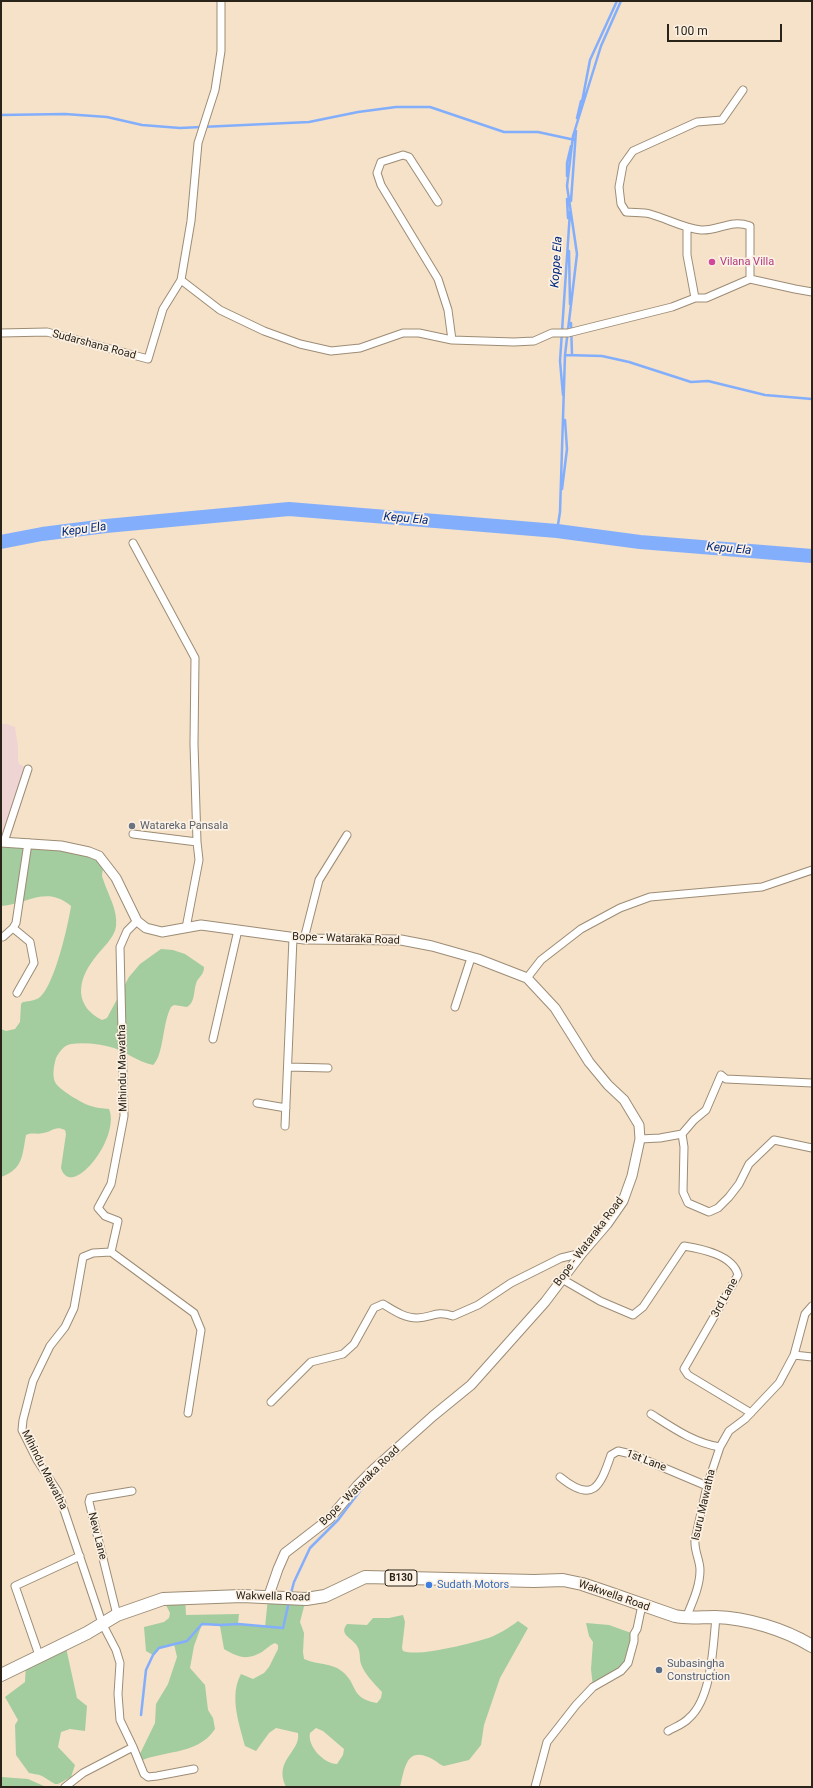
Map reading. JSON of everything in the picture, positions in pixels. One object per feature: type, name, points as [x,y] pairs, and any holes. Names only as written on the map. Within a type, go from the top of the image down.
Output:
[{"type":"main road","name":"Wakwella Road","points":[[1,1675],[87,1632],[117,1615],[163,1599],[236,1596],[306,1599],[325,1596],[365,1577],[534,1581],[563,1580],[589,1586],[642,1605],[686,1618],[716,1617],[758,1624],[776,1629],[812,1646]]},
{"type":"street","points":[[220,1],[221,51],[215,90],[198,144],[191,221],[181,280],[220,310],[264,331],[300,344],[331,351],[360,348],[403,332],[419,333],[452,340],[514,342],[534,341],[552,333],[568,333],[672,307],[695,298],[706,298],[750,279],[812,292]]},
{"type":"street","points":[[743,90],[722,120],[697,122],[633,151],[623,164],[619,187],[621,204],[626,212],[650,214],[675,224],[706,230],[739,223],[750,226],[750,279]]},
{"type":"street","points":[[438,202],[409,157],[403,155],[381,162],[377,173],[381,185],[417,242],[438,279],[448,310],[452,340]]},
{"type":"street","points":[[687,227],[687,255],[695,298]]},
{"type":"street","name":"Sudarshana Road","points":[[1,333],[47,332],[148,359],[163,309],[181,280]]},
{"type":"street","points":[[133,543],[194,658],[197,842],[199,860],[186,928]]},
{"type":"street","points":[[28,769],[2,842],[28,843],[40,846],[61,846],[89,852],[99,856],[116,878],[137,921]]},
{"type":"street","points":[[133,834],[197,842]]},
{"type":"street","points":[[304,939],[319,880],[347,835]]},
{"type":"street","points":[[3,937],[13,928],[16,923],[28,843]]},
{"type":"street","points":[[527,978],[541,960],[581,929],[620,908],[650,897],[762,887],[812,870]]},
{"type":"street","name":"Bope - Wataraka Road","points":[[137,921],[146,928],[162,932],[201,925],[304,939],[400,940],[432,946],[527,978],[556,1008],[589,1062],[603,1080],[624,1100],[639,1125],[640,1139],[632,1176],[623,1200],[606,1224],[528,1322],[471,1385],[433,1416],[375,1468],[357,1486],[329,1519],[285,1553],[268,1598]]},
{"type":"street","name":"Mihindu Mawatha","points":[[137,921],[127,931],[120,947],[124,1116],[111,1184],[98,1208],[105,1216],[118,1221],[111,1252],[93,1253],[83,1257],[71,1314],[65,1327],[50,1346],[33,1381],[22,1420],[22,1430],[37,1460],[58,1492],[102,1623],[113,1643],[120,1663],[118,1694],[120,1720],[144,1774],[148,1776],[194,1769]]},
{"type":"street","points":[[13,928],[30,942],[34,963],[17,993]]},
{"type":"street","points":[[213,1039],[238,930]]},
{"type":"street","points":[[285,1126],[293,938]]},
{"type":"street","points":[[455,1007],[471,958]]},
{"type":"street","points":[[288,1067],[328,1068]]},
{"type":"street","points":[[640,1139],[660,1138],[682,1134],[694,1120],[706,1110],[720,1075],[726,1079],[812,1083]]},
{"type":"street","points":[[257,1103],[286,1108]]},
{"type":"street","points":[[682,1134],[684,1147],[683,1192],[688,1203],[709,1212],[718,1208],[729,1197],[739,1184],[749,1164],[774,1140],[812,1148]]},
{"type":"street","name":"3rd Lane","points":[[562,1279],[600,1301],[633,1315],[643,1307],[684,1246],[703,1249],[722,1258],[736,1268],[738,1276],[684,1369],[688,1375],[751,1413]]},
{"type":"street","points":[[111,1252],[194,1313],[200,1324],[202,1330],[188,1413]]},
{"type":"street","points":[[271,1402],[311,1362],[343,1354],[354,1344],[374,1308],[383,1304],[398,1314],[417,1318],[443,1312],[453,1316],[478,1305],[511,1283],[561,1258],[582,1253]]},
{"type":"street","name":"Isuru Mawatha","points":[[686,1618],[696,1594],[700,1570],[695,1548],[695,1540],[707,1486],[720,1447],[729,1431],[745,1419],[780,1383],[794,1355],[805,1314],[812,1306]]},
{"type":"street","points":[[794,1355],[812,1356]]},
{"type":"street","points":[[651,1414],[695,1441],[720,1447]]},
{"type":"street","name":"1st Lane","points":[[560,1478],[572,1487],[587,1491],[596,1488],[603,1477],[611,1455],[618,1451],[631,1454],[707,1486]]},
{"type":"street","name":"New Lane","points":[[117,1615],[89,1502],[90,1498],[132,1491]]},
{"type":"street","points":[[39,1655],[15,1586],[80,1556]]},
{"type":"street","points":[[535,1787],[547,1742],[576,1705],[593,1687],[621,1671],[628,1663],[642,1605]]},
{"type":"street","points":[[668,1731],[690,1718],[699,1706],[711,1665],[716,1617]]},
{"type":"street","points":[[65,1787],[83,1773],[133,1747]]},
{"type":"shaded area","points":[[1,724],[7,724],[15,727],[18,747],[18,761],[19,764],[28,769],[1,842]]},
{"type":"green space","points":[[1,842],[99,856],[103,866],[102,878],[116,914],[116,926],[113,935],[88,967],[84,976],[81,992],[87,1008],[102,1020],[107,1018],[129,977],[140,964],[161,949],[173,950],[185,954],[204,967],[203,973],[197,981],[190,1005],[187,1007],[174,1005],[171,1007],[159,1054],[153,1065],[104,1045],[76,1043],[64,1047],[59,1053],[56,1058],[54,1070],[54,1079],[57,1085],[71,1096],[87,1105],[109,1109],[111,1121],[108,1135],[102,1149],[93,1162],[84,1171],[74,1177],[66,1176],[61,1168],[66,1134],[65,1130],[56,1128],[41,1134],[26,1135],[18,1166],[8,1174],[1,1177],[1,1029],[6,1031],[15,1029],[20,1022],[21,1004],[23,1002],[39,998],[46,989],[56,967],[71,906],[62,900],[45,896],[1,906]]},
{"type":"green space","points":[[185,1597],[186,1615],[239,1614],[238,1624],[265,1627],[268,1598],[306,1599],[300,1622],[304,1633],[304,1659],[337,1668],[349,1678],[357,1693],[361,1697],[368,1701],[377,1703],[381,1698],[382,1692],[365,1672],[360,1662],[358,1648],[355,1643],[345,1634],[344,1631],[347,1624],[367,1625],[373,1618],[389,1618],[403,1615],[405,1622],[402,1648],[403,1651],[410,1652],[431,1651],[456,1647],[489,1638],[507,1629],[518,1621],[528,1628],[500,1678],[484,1725],[481,1745],[469,1760],[444,1766],[425,1756],[418,1755],[412,1757],[408,1760],[400,1787],[286,1787],[283,1778],[283,1770],[285,1763],[296,1746],[298,1733],[276,1728],[269,1733],[256,1751],[245,1746],[235,1700],[237,1682],[241,1674],[253,1679],[264,1673],[269,1667],[278,1649],[278,1645],[275,1643],[256,1655],[247,1657],[238,1656],[224,1649],[220,1626],[202,1624],[194,1646],[190,1668],[205,1685],[208,1710],[213,1718],[215,1729],[207,1738],[198,1744],[145,1759],[135,1764],[155,1723],[156,1704],[168,1684],[177,1657],[174,1644],[159,1648],[153,1655],[146,1651],[144,1627],[164,1622],[169,1618],[170,1613],[163,1599]],"holes":[[[316,1728],[323,1731],[344,1749],[343,1755],[337,1764],[322,1758],[311,1743],[310,1733]]]},
{"type":"green space","points":[[586,1623],[609,1625],[634,1634],[628,1663],[593,1687],[591,1669],[593,1642],[589,1636]]},
{"type":"green space","points":[[65,1643],[77,1698],[87,1706],[85,1731],[70,1729],[61,1732],[58,1747],[75,1765],[71,1777],[56,1784],[40,1775],[29,1773],[16,1755],[15,1725],[18,1720],[5,1697],[25,1682],[26,1663]]},
{"type":"green space","points":[[1,1777],[28,1779],[46,1787],[1,1787]]},
{"type":"waterway","name":"Koppe Ela","points":[[582,102],[590,60],[617,1]]},
{"type":"waterway","points":[[557,531],[560,512],[565,355],[577,254],[567,186],[573,136],[601,46],[621,1]]},
{"type":"waterway","name":"Koppe Ela","points":[[577,118],[581,101]]},
{"type":"waterway","points":[[1,115],[65,114],[107,117],[142,125],[180,128],[309,122],[358,112],[396,107],[430,107],[504,132],[538,132],[575,140]]},
{"type":"waterway","name":"Koppe Ela","points":[[571,201],[576,131]]},
{"type":"waterway","points":[[567,176],[567,163],[571,146]]},
{"type":"waterway","name":"Koppe Ela","points":[[567,199],[568,218]]},
{"type":"waterway","name":"Koppe Ela","points":[[563,395],[560,361],[570,212]]},
{"type":"waterway","name":"Koppe Ela","points":[[569,251],[570,304]]},
{"type":"waterway","points":[[571,323],[572,355]]},
{"type":"waterway","points":[[565,355],[602,356],[629,362],[691,382],[708,381],[765,395],[812,399]]},
{"type":"waterway","name":"Koppe Ela","points":[[562,489],[567,449],[565,420]]},
{"type":"waterway","name":"Kepu Ela","points":[[1,542],[42,534],[106,526],[289,509],[557,531],[640,542],[812,556]]},
{"type":"waterway","points":[[291,1593],[294,1582],[310,1548],[338,1520],[363,1487]]},
{"type":"waterway","points":[[141,1715],[146,1670],[153,1655],[159,1648],[187,1641],[202,1624],[238,1624],[283,1628],[288,1606]]},
{"type":"place","name":"Vilana Villa","points":[[712,262]]},
{"type":"place","name":"Watareka Pansala","points":[[132,826]]},
{"type":"place","name":"Sudath Motors","points":[[429,1585]]},
{"type":"place","name":"Subasingha Construction","points":[[659,1670]]}]
